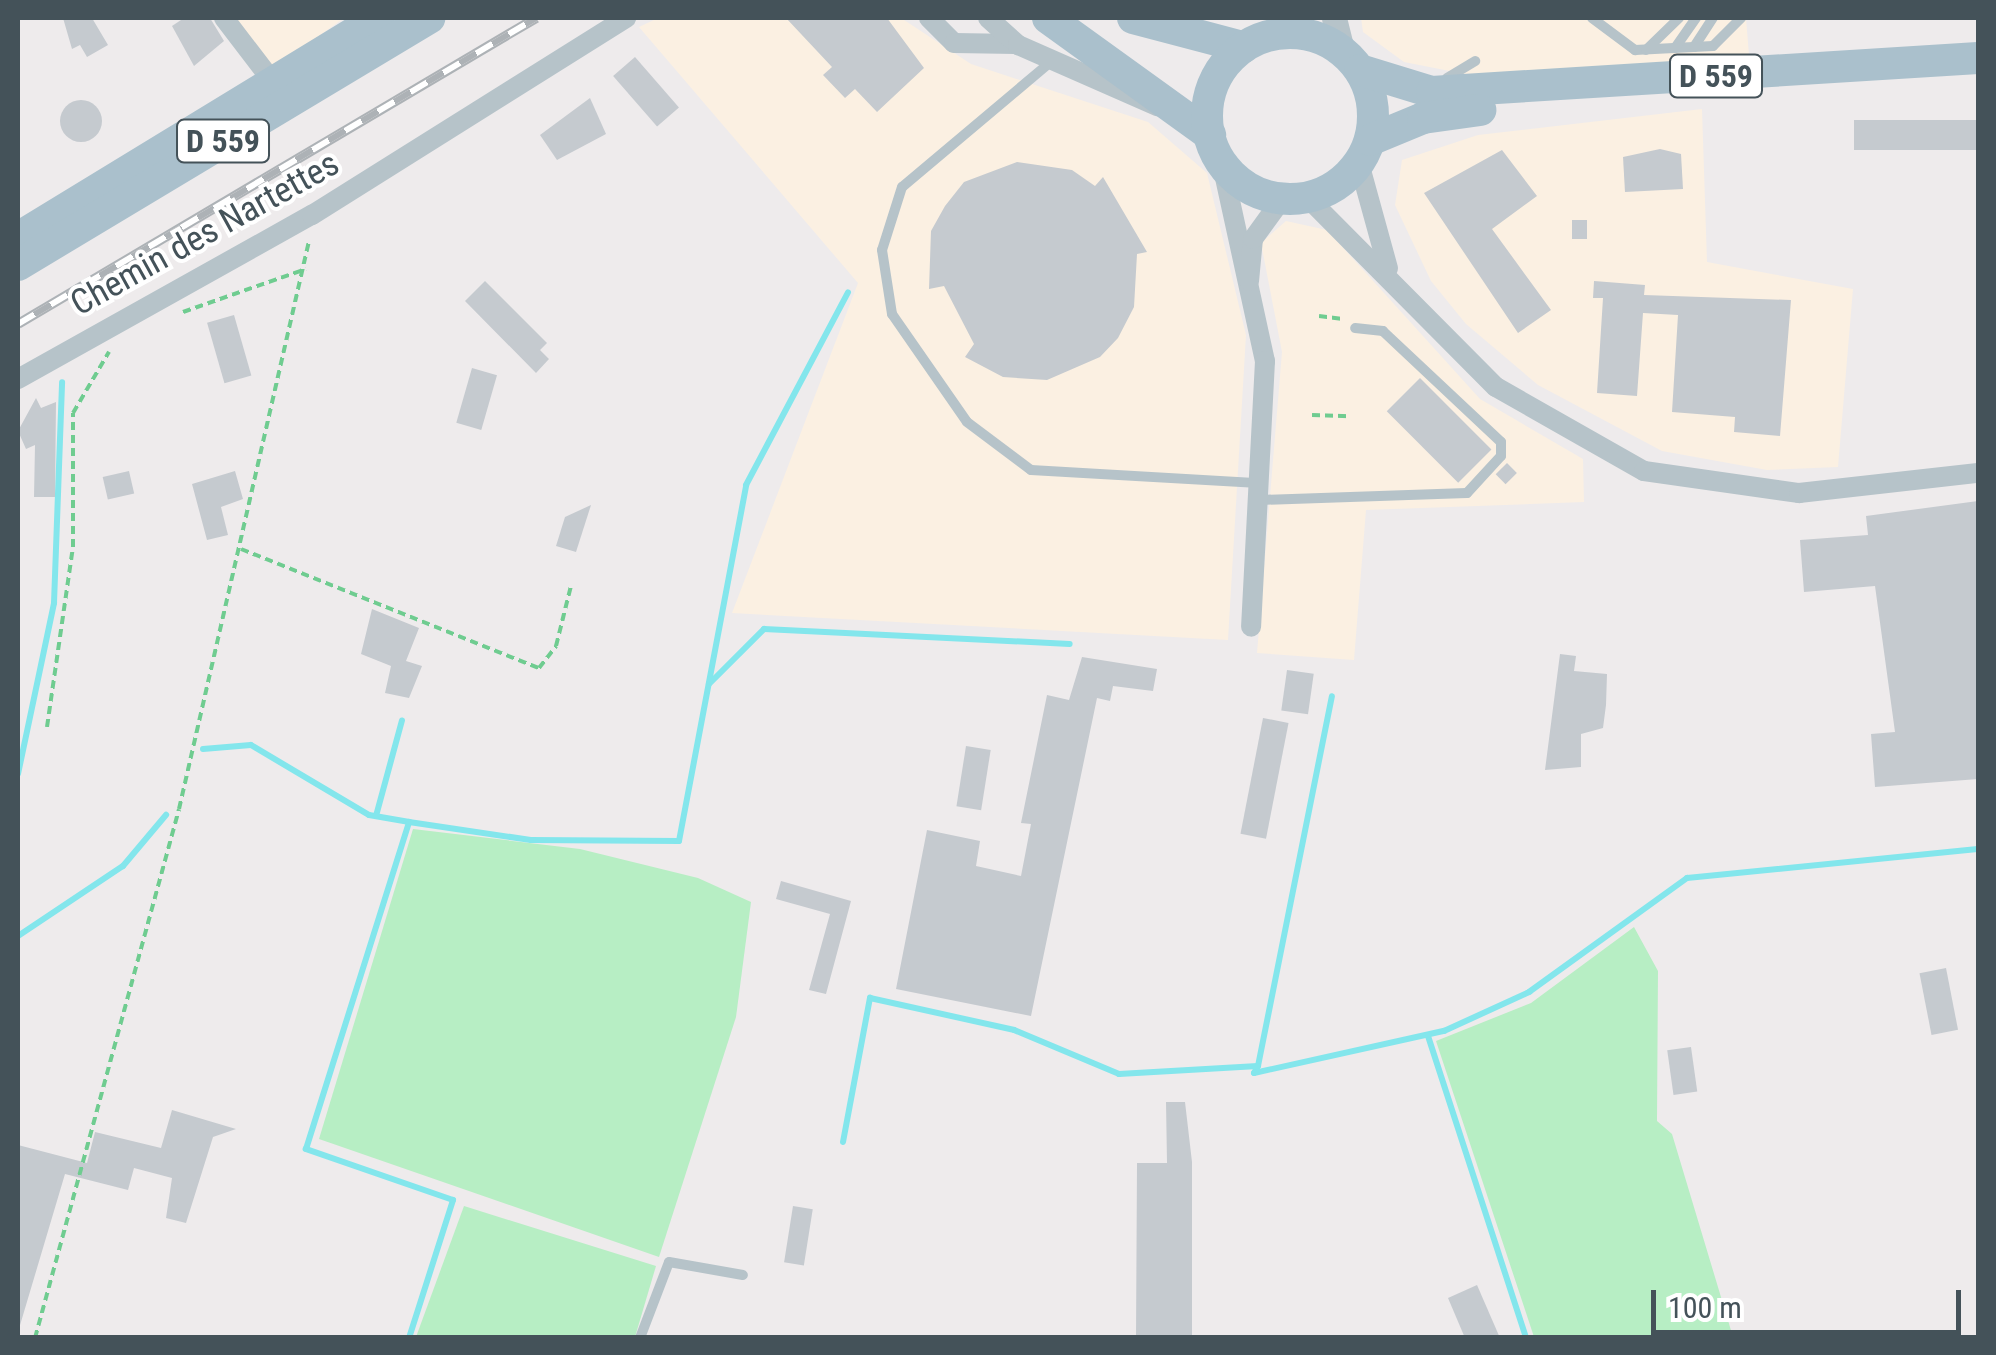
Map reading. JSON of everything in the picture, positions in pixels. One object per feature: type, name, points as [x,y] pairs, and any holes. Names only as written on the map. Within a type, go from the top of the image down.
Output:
[{"type":"main road","name":"D 559","points":[[18,238],[379,18]]},
{"type":"main road","name":"D 559","points":[[18,265],[429,18]]},
{"type":"main road","points":[[1048,18],[1216,149],[1294,198],[1365,152],[1351,60],[1278,26],[1243,47],[1212,86],[1216,149]]},
{"type":"main road","points":[[1133,18],[1243,47]]},
{"type":"main road","name":"D 559","points":[[1351,60],[1432,92],[1978,58]]},
{"type":"main road","name":"D 559","points":[[1365,152],[1454,112],[1978,75]]},
{"type":"street","points":[[224,18],[273,82]]},
{"type":"street","name":"Chemin des Nartettes","points":[[18,380],[312,215],[626,18]]},
{"type":"street","points":[[929,18],[969,45],[1018,44]]},
{"type":"street","points":[[969,45],[988,18],[1018,44],[1164,107]]},
{"type":"street","points":[[1334,18],[1351,60]]},
{"type":"street","points":[[1216,149],[1265,361],[1251,627]]},
{"type":"street","points":[[1365,152],[1392,279]]},
{"type":"street","points":[[1248,293],[1254,238],[1294,198],[1392,279],[1496,386],[1644,471],[1799,493],[1978,473]]},
{"type":"lane","points":[[1592,18],[1626,49],[1646,50],[1720,43],[1741,18]]},
{"type":"lane","points":[[1646,50],[1679,18]]},
{"type":"lane","points":[[1674,48],[1696,18]]},
{"type":"lane","points":[[1694,48],[1713,18]]},
{"type":"lane","points":[[1053,60],[902,187],[882,250],[892,314],[967,422],[1031,470],[1307,498],[1467,492],[1502,456],[1501,442],[1384,331],[1352,327]]},
{"type":"lane","points":[[1351,60],[1449,78],[1475,61]]},
{"type":"lane","points":[[640,1338],[669,1262],[743,1274]]},
{"type":"path","points":[[35,1338],[241,548],[306,269],[312,215]]},
{"type":"path","points":[[176,315],[306,269]]},
{"type":"path","points":[[1319,316],[1352,327]]},
{"type":"path","points":[[47,727],[73,548],[72,413],[95,367],[121,342]]},
{"type":"path","points":[[1312,414],[1350,416]]},
{"type":"path","points":[[241,548],[539,668],[556,646],[572,586]]},
{"type":"shaded area","points":[[235,18],[344,18],[267,73]]},
{"type":"shaded area","points":[[658,18],[901,18],[971,64],[1148,122],[1207,173],[1246,335],[1228,640],[732,613],[858,283],[639,27]]},
{"type":"shaded area","points":[[1361,18],[1746,18],[1749,55],[1485,78],[1404,62],[1363,32]]},
{"type":"shaded area","points":[[1702,109],[1707,262],[1853,289],[1838,467],[1767,470],[1662,451],[1538,385],[1466,324],[1431,281],[1395,205],[1402,160],[1478,135]]},
{"type":"shaded area","points":[[1286,221],[1327,230],[1480,399],[1583,459],[1584,502],[1366,510],[1354,660],[1257,653],[1282,352],[1261,243]]},
{"type":"green space","points":[[413,829],[580,849],[698,878],[751,902],[736,1017],[659,1257],[319,1139]]},
{"type":"green space","points":[[1634,927],[1658,971],[1657,1121],[1672,1134],[1733,1337],[1534,1337],[1436,1041],[1531,1003]]},
{"type":"green space","points":[[464,1206],[656,1266],[635,1337],[416,1337]]},
{"type":"building","points":[[63,18],[92,18],[108,45],[87,57],[80,45],[72,49]]},
{"type":"building","points":[[184,18],[210,18],[224,41],[194,66],[172,26]]},
{"type":"building","points":[[786,18],[887,18],[924,68],[877,112],[855,89],[845,98],[823,75],[832,67]]},
{"type":"building","points":[[635,57],[679,108],[657,127],[613,76]]},
{"type":"building","points":[[590,98],[606,134],[557,160],[540,135]]},
{"type":"building","points":[[81,100],[96,106],[102,121],[96,136],[81,142],[66,136],[60,121],[66,106]]},
{"type":"building","points":[[1854,120],[1978,120],[1978,150],[1854,150]]},
{"type":"building","points":[[1660,149],[1681,154],[1683,189],[1625,192],[1623,157]]},
{"type":"building","points":[[1502,150],[1537,196],[1492,229],[1551,310],[1518,333],[1424,193]]},
{"type":"building","points":[[1017,162],[1072,170],[1095,186],[1103,177],[1147,252],[1137,254],[1134,307],[1118,338],[1100,357],[1047,380],[1003,377],[965,357],[974,344],[944,286],[929,289],[931,231],[945,206],[964,182]]},
{"type":"building","points":[[1572,220],[1587,220],[1587,239],[1572,239]]},
{"type":"building","points":[[485,281],[547,343],[540,350],[549,359],[536,373],[465,301]]},
{"type":"building","points":[[1594,281],[1645,285],[1644,295],[1791,300],[1780,436],[1734,432],[1735,417],[1672,412],[1678,315],[1643,313],[1637,396],[1597,393],[1603,298],[1593,298]]},
{"type":"building","points":[[234,315],[251,376],[224,383],[207,323]]},
{"type":"building","points":[[472,368],[497,375],[481,430],[456,423]]},
{"type":"building","points":[[1420,378],[1491,449],[1458,483],[1387,411]]},
{"type":"building","points":[[36,398],[41,408],[56,402],[55,497],[34,497],[35,445],[26,449],[18,431]]},
{"type":"building","points":[[1507,463],[1517,473],[1506,484],[1496,474]]},
{"type":"building","points":[[129,471],[134,493],[108,499],[103,477]]},
{"type":"building","points":[[235,471],[243,499],[221,507],[228,535],[207,540],[192,484]]},
{"type":"building","points":[[1978,501],[1978,779],[1875,787],[1871,734],[1895,732],[1875,586],[1804,592],[1800,540],[1868,535],[1866,516]]},
{"type":"building","points":[[591,505],[576,552],[556,546],[565,517]]},
{"type":"building","points":[[372,609],[419,628],[406,661],[422,666],[409,698],[385,693],[391,666],[361,654]]},
{"type":"building","points":[[1560,654],[1576,656],[1574,671],[1607,674],[1606,705],[1603,728],[1581,734],[1581,767],[1545,770]]},
{"type":"building","points":[[1082,657],[1157,669],[1153,691],[1113,686],[1110,701],[1097,698],[1031,1016],[896,989],[927,830],[980,841],[976,866],[1021,876],[1031,824],[1021,823],[1047,695],[1069,700]]},
{"type":"building","points":[[1287,670],[1314,674],[1308,714],[1281,711]]},
{"type":"building","points":[[1263,718],[1289,723],[1266,839],[1240,834]]},
{"type":"building","points":[[966,746],[991,750],[981,810],[956,806]]},
{"type":"building","points":[[781,881],[851,901],[826,994],[809,990],[830,914],[776,899]]},
{"type":"building","points":[[1946,968],[1958,1030],[1932,1035],[1919,973]]},
{"type":"building","points":[[1691,1047],[1697,1092],[1673,1095],[1667,1050]]},
{"type":"building","points":[[1166,1102],[1185,1102],[1192,1162],[1192,1338],[1136,1338],[1137,1163],[1167,1163]]},
{"type":"building","points":[[172,1110],[236,1129],[213,1137],[186,1223],[166,1218],[172,1178],[134,1168],[128,1190],[65,1174],[18,1332],[18,1145],[87,1163],[95,1132],[161,1148]]},
{"type":"building","points":[[793,1206],[813,1209],[804,1265],[784,1262]]},
{"type":"building","points":[[1477,1285],[1500,1338],[1465,1338],[1448,1298]]},
{"type":"waterway","points":[[409,1338],[453,1200],[306,1149],[409,822],[531,840],[679,841],[746,485],[848,292]]},
{"type":"waterway","points":[[18,774],[54,603],[62,382]]},
{"type":"waterway","points":[[709,684],[764,629],[1070,644]]},
{"type":"waterway","points":[[1258,1066],[1332,696]]},
{"type":"waterway","points":[[376,816],[402,720]]},
{"type":"waterway","points":[[203,749],[251,745],[369,815],[409,822]]},
{"type":"waterway","points":[[18,936],[123,866],[166,815]]},
{"type":"waterway","points":[[843,1142],[870,998],[1014,1030],[1119,1074],[1258,1066],[1254,1073],[1444,1031],[1529,992],[1687,878],[1978,849]]},
{"type":"waterway","points":[[1428,1036],[1526,1338]]},
{"type":"railway","points":[[18,324],[536,18]]}]
